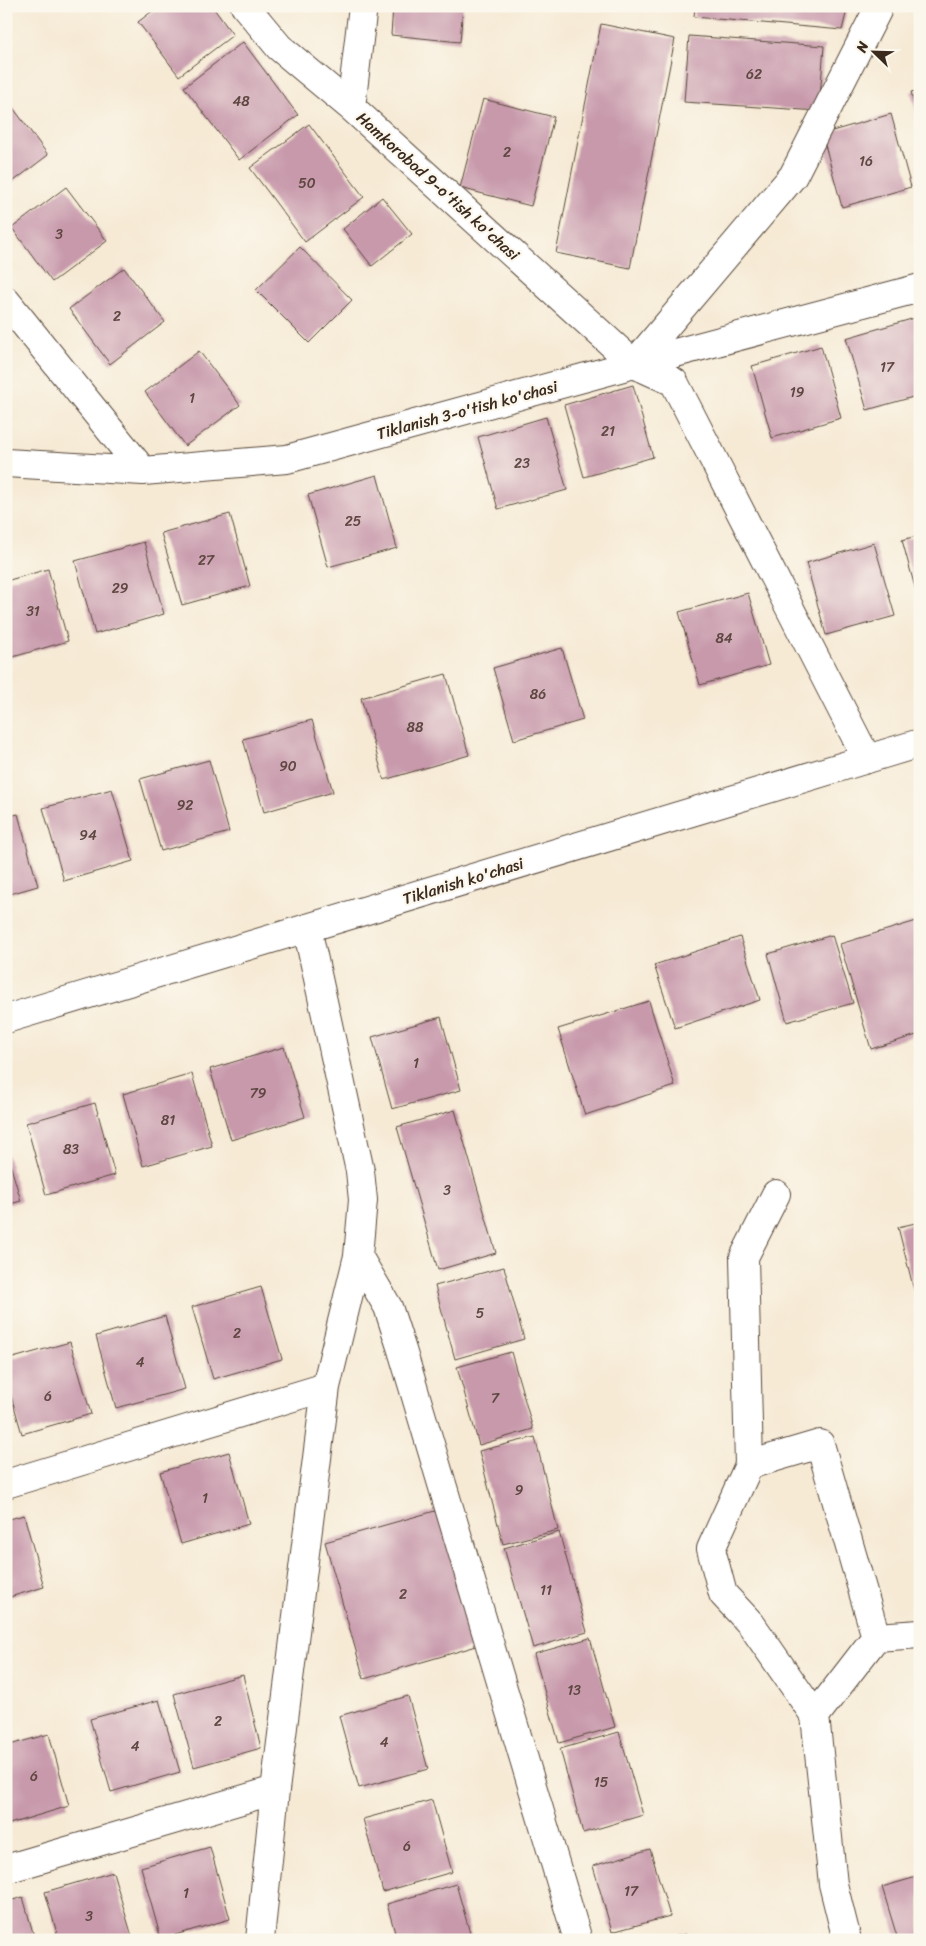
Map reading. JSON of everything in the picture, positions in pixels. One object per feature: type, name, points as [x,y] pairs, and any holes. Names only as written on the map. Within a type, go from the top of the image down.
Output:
[{"type":"street","name":"Hamkorobod 9-o'tish ko'chasi","points":[[246,6],[279,46],[351,107],[634,364],[674,382],[867,759]]},
{"type":"street","points":[[351,107],[363,6]]},
{"type":"street","points":[[634,364],[793,176],[878,6]]},
{"type":"street","name":"Tiklanish 3-o'tish ko'chasi","points":[[6,463],[143,471],[287,459],[920,288]]},
{"type":"street","points":[[6,301],[143,471]]},
{"type":"street","name":"Tiklanish ko'chasi","points":[[6,1019],[920,743]]},
{"type":"street","points":[[260,1940],[275,1790],[326,1387],[358,1256],[363,1200],[360,1172],[307,928]]},
{"type":"street","points":[[776,1194],[744,1257],[749,1465],[711,1549],[723,1594],[751,1624],[815,1716],[833,1884],[847,1940]]},
{"type":"street","points":[[358,1256],[388,1307],[402,1350],[578,1940]]},
{"type":"street","points":[[6,1484],[326,1387]]},
{"type":"street","points":[[749,1465],[820,1444],[876,1637]]},
{"type":"street","points":[[815,1716],[876,1637],[920,1634]]},
{"type":"street","points":[[6,1869],[275,1790]]},
{"type":"building","points":[[159,6],[212,6],[233,35],[179,76],[138,22]]},
{"type":"building","points":[[393,6],[463,6],[460,42],[391,35]]},
{"type":"building","points":[[695,6],[848,6],[842,30],[694,17]]},
{"type":"building","points":[[601,24],[675,39],[630,268],[556,253]]},
{"type":"building","points":[[689,36],[824,46],[819,111],[684,102]]},
{"type":"building","points":[[243,42],[298,115],[239,160],[184,87]]},
{"type":"building","points":[[920,90],[920,122],[919,123],[911,92]]},
{"type":"building","points":[[483,99],[554,117],[531,206],[460,188]]},
{"type":"building","points":[[8,101],[48,155],[6,187],[6,102]]},
{"type":"building","points":[[891,114],[911,187],[842,207],[822,134]]},
{"type":"building","points":[[309,124],[364,197],[305,242],[250,168]]},
{"type":"building","points":[[66,187],[107,241],[52,282],[12,228]]},
{"type":"building","points":[[382,197],[412,234],[372,266],[343,229]]},
{"type":"building","points":[[300,247],[352,300],[309,343],[256,290]]},
{"type":"building","points":[[124,268],[165,322],[110,364],[69,309]]},
{"type":"building","points":[[915,318],[920,333],[920,395],[867,410],[846,338]]},
{"type":"building","points":[[821,346],[841,418],[772,438],[752,366]]},
{"type":"building","points":[[199,351],[240,405],[185,446],[145,392]]},
{"type":"building","points":[[633,385],[653,457],[584,477],[564,405]]},
{"type":"building","points":[[546,417],[567,490],[498,509],[478,437]]},
{"type":"building","points":[[377,475],[397,548],[328,567],[308,495]]},
{"type":"building","points":[[230,514],[250,586],[182,605],[161,533]]},
{"type":"building","points":[[920,535],[920,602],[919,602],[902,540]]},
{"type":"building","points":[[144,542],[164,614],[95,634],[75,561]]},
{"type":"building","points":[[874,543],[895,616],[826,635],[806,563]]},
{"type":"building","points":[[48,569],[68,641],[6,659],[6,581]]},
{"type":"building","points":[[748,593],[769,665],[700,685],[679,612]]},
{"type":"building","points":[[562,648],[583,720],[514,740],[493,668]]},
{"type":"building","points":[[446,674],[469,755],[384,780],[361,698]]},
{"type":"building","points":[[312,720],[333,792],[264,812],[243,739]]},
{"type":"building","points":[[209,760],[229,832],[161,851],[140,779]]},
{"type":"building","points":[[112,789],[133,861],[64,881],[43,808]]},
{"type":"building","points":[[18,814],[38,886],[6,895],[6,817]]},
{"type":"building","points":[[920,920],[920,1034],[871,1049],[840,944]]},
{"type":"building","points":[[832,935],[853,1003],[787,1022],[768,954]]},
{"type":"building","points":[[740,937],[760,1000],[675,1028],[654,965]]},
{"type":"building","points":[[649,1001],[675,1086],[585,1115],[558,1029]]},
{"type":"building","points":[[441,1017],[461,1090],[392,1109],[372,1037]]},
{"type":"building","points":[[284,1047],[305,1117],[231,1140],[210,1069]]},
{"type":"building","points":[[192,1074],[212,1146],[143,1166],[123,1094]]},
{"type":"building","points":[[95,1103],[115,1175],[46,1195],[26,1123]]},
{"type":"building","points":[[455,1110],[496,1253],[438,1270],[397,1127]]},
{"type":"building","points":[[6,1150],[21,1201],[6,1205]]},
{"type":"building","points":[[920,1222],[920,1305],[918,1306],[898,1227]]},
{"type":"building","points":[[504,1267],[524,1339],[455,1359],[435,1286]]},
{"type":"building","points":[[261,1287],[282,1359],[213,1379],[192,1307]]},
{"type":"building","points":[[165,1316],[185,1389],[116,1408],[96,1336]]},
{"type":"building","points":[[70,1342],[91,1414],[22,1434],[6,1378],[6,1360]]},
{"type":"building","points":[[511,1352],[533,1429],[479,1445],[457,1367]]},
{"type":"building","points":[[535,1437],[558,1530],[503,1544],[479,1451]]},
{"type":"building","points":[[229,1452],[249,1524],[181,1544],[160,1472]]},
{"type":"building","points":[[442,1509],[480,1645],[364,1679],[325,1542]]},
{"type":"building","points":[[24,1515],[44,1587],[6,1598],[6,1520]]},
{"type":"building","points":[[559,1532],[587,1632],[533,1648],[504,1548]]},
{"type":"building","points":[[590,1638],[615,1727],[559,1743],[534,1654]]},
{"type":"building","points":[[243,1675],[261,1748],[194,1767],[174,1694]]},
{"type":"building","points":[[408,1696],[428,1769],[359,1788],[339,1716]]},
{"type":"building","points":[[159,1700],[180,1772],[111,1792],[90,1719]]},
{"type":"building","points":[[619,1732],[643,1815],[583,1833],[560,1749]]},
{"type":"building","points":[[49,1734],[69,1806],[6,1825],[6,1746]]},
{"type":"building","points":[[432,1800],[452,1872],[383,1892],[363,1819]]},
{"type":"building","points":[[210,1847],[230,1919],[161,1939],[141,1867]]},
{"type":"building","points":[[650,1849],[670,1916],[612,1932],[593,1866]]},
{"type":"building","points":[[113,1872],[133,1940],[59,1940],[45,1892]]},
{"type":"building","points":[[920,1876],[920,1940],[898,1940],[882,1887]]},
{"type":"building","points":[[456,1884],[472,1940],[397,1940],[387,1904]]},
{"type":"building","points":[[23,1897],[35,1940],[6,1940],[6,1902]]},
{"type":"building","points":[[685,1934],[686,1940],[665,1940],[665,1939]]}]
